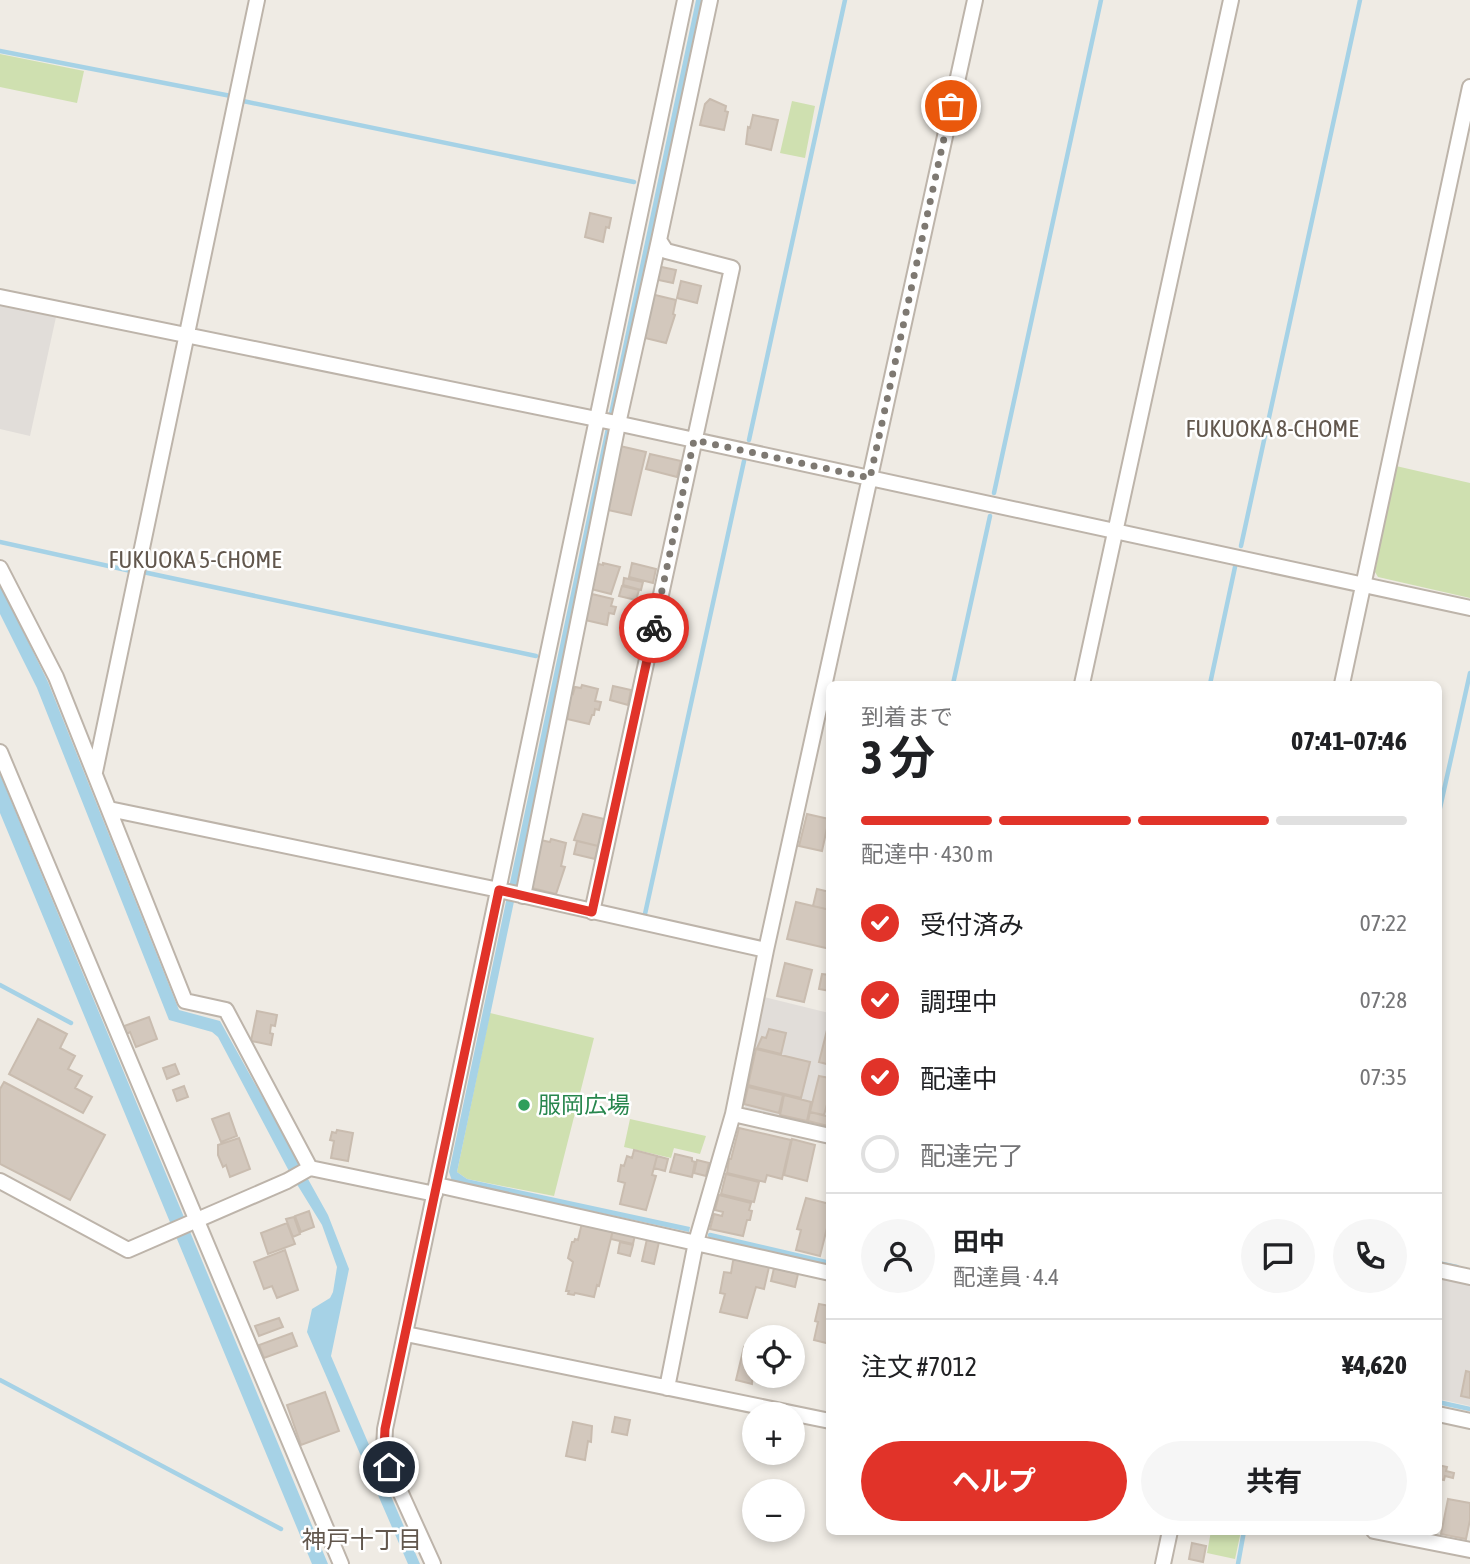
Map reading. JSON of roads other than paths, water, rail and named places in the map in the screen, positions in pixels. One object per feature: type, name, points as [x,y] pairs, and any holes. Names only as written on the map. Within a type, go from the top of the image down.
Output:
[{"type":"street","points":[[95,773],[257,0]]},
{"type":"street","points":[[433,1564],[389,1467],[384,1450],[385,1429],[685,0]]},
{"type":"street","points":[[523,896],[617,423],[710,0]]},
{"type":"street","points":[[667,1388],[696,1242],[733,1114],[766,950],[975,0]]},
{"type":"street","points":[[1083,681],[1231,0]]},
{"type":"street","points":[[1343,681],[1470,87]]},
{"type":"street","points":[[592,912],[732,268],[666,251],[659,240]]},
{"type":"street","points":[[0,297],[617,423],[1470,608]]},
{"type":"street","points":[[0,568],[56,677],[185,1001],[226,1010],[308,1169]]},
{"type":"street","points":[[0,752],[193,1223],[341,1564]]},
{"type":"street","points":[[109,809],[499,890],[766,950]]},
{"type":"street","points":[[733,1114],[826,1135]]},
{"type":"street","points":[[0,1181],[128,1250],[308,1169],[436,1189],[696,1242],[826,1272]]},
{"type":"street","points":[[1442,1271],[1469,1274]]},
{"type":"street","points":[[406,1334],[826,1420]]},
{"type":"street","points":[[1442,1415],[1470,1421]]},
{"type":"street","points":[[1163,1564],[1169,1535]]},
{"type":"street","points":[[1394,1535],[1470,1550]]},
{"type":"water","points":[[696,0],[704,0],[457,1172],[467,1179],[690,1227],[689,1232],[452,1181],[449,1172]]},
{"type":"water","points":[[0,584],[48,682],[179,1010],[220,1021],[328,1215],[349,1269],[331,1356],[420,1564],[408,1564],[307,1332],[312,1309],[330,1298],[333,1292],[337,1267],[322,1225],[290,1173],[218,1037],[212,1032],[169,1020],[37,688],[0,614]]},
{"type":"water","points":[[0,774],[328,1564],[312,1564],[0,813]]},
{"type":"waterway","points":[[749,440],[845,0]]},
{"type":"waterway","points":[[994,493],[1101,0]]},
{"type":"waterway","points":[[1241,546],[1360,0]]},
{"type":"waterway","points":[[0,51],[231,96]]},
{"type":"waterway","points":[[243,101],[634,182]]},
{"type":"waterway","points":[[645,914],[744,461]]},
{"type":"waterway","points":[[954,681],[990,516]]},
{"type":"waterway","points":[[0,542],[131,571]]},
{"type":"waterway","points":[[1211,681],[1235,567]]},
{"type":"waterway","points":[[143,572],[536,656]]},
{"type":"waterway","points":[[1442,799],[1470,673]]},
{"type":"waterway","points":[[0,985],[71,1023]]},
{"type":"waterway","points":[[710,1235],[826,1262]]},
{"type":"waterway","points":[[1442,1264],[1457,1267]]},
{"type":"waterway","points":[[0,1380],[281,1529]]},
{"type":"waterway","points":[[1442,1403],[1470,1409]]},
{"type":"waterway","points":[[1238,1564],[1243,1535]]},
{"type":"place","name":"服岡広場","points":[[524,1105]]},
{"type":"district","name":"FUKUOKA 8-CHOME","points":[[1272,428]]},
{"type":"district","name":"FUKUOKA 5-CHOME","points":[[195,559]]},
{"type":"district","name":"神戸十丁目","points":[[362,1539]]}]
